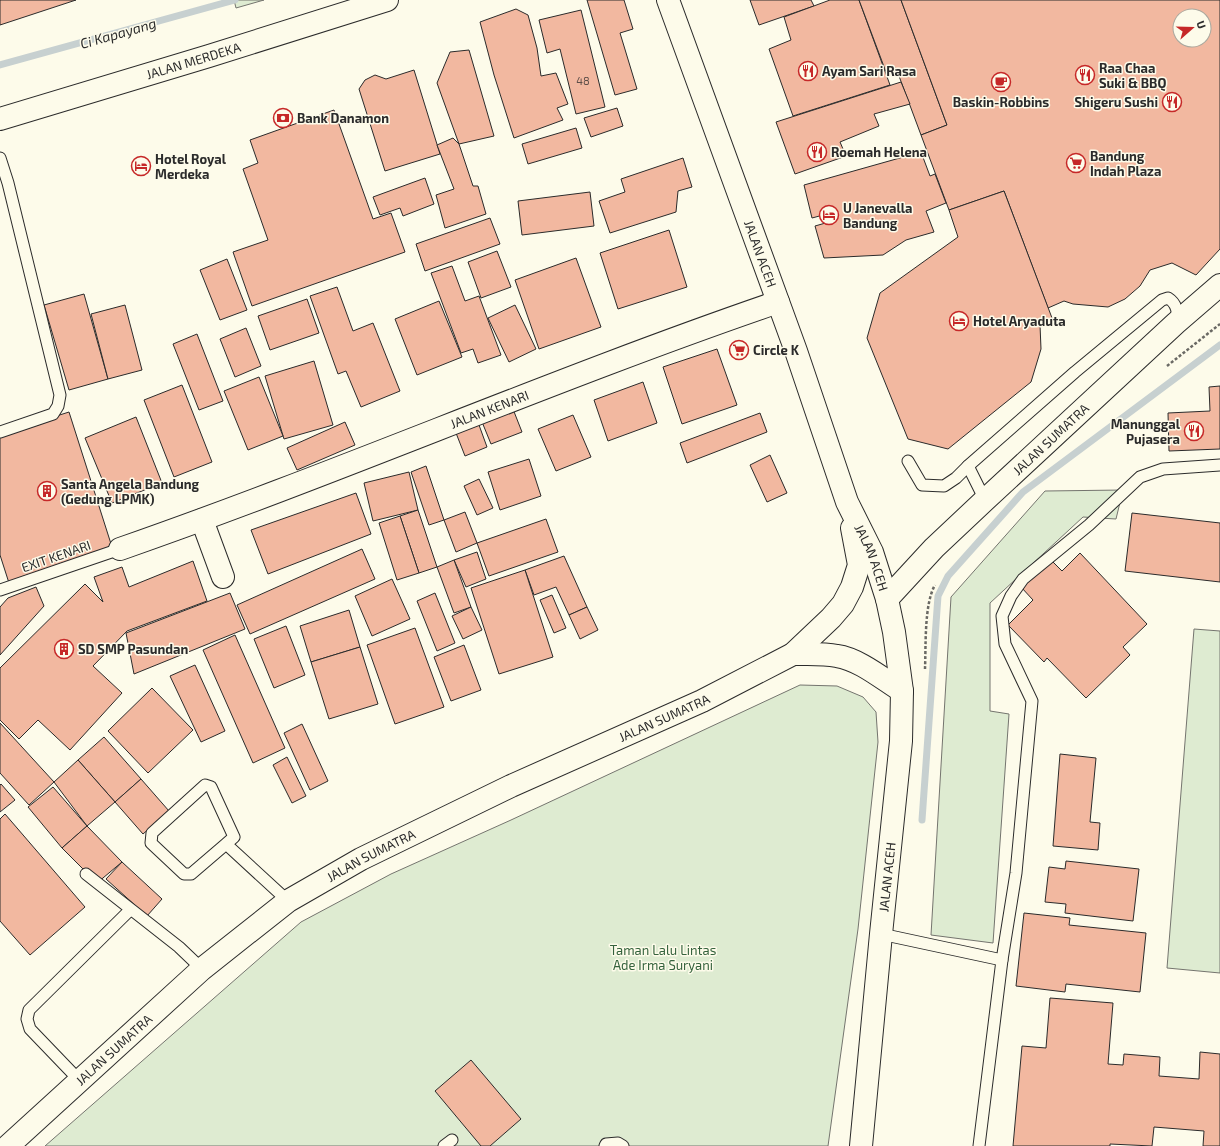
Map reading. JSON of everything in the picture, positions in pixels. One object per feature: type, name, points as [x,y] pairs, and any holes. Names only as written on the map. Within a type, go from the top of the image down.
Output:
[{"type":"street","name":"JALAN MERDEKA","points":[[0,119],[209,56],[387,0]]},
{"type":"street","name":"JALAN ACEH","points":[[668,0],[796,351],[847,502],[872,552],[887,599],[894,632],[902,691],[901,741],[861,1146]]},
{"type":"street","name":"JALAN SUMATRA","points":[[887,599],[934,548],[1176,323],[1220,285]]},
{"type":"street","name":"JALAN KENARI","points":[[120,549],[202,520],[498,405],[778,302]]},
{"type":"street","name":"JALAN SUMATRA","points":[[8,1146],[202,969],[288,901],[368,855],[511,786],[702,701],[794,654],[831,618],[843,604],[852,587],[859,565],[847,502]]},
{"type":"street","points":[[202,520],[223,577]]},
{"type":"street","name":"JALAN SUMATRA","points":[[794,654],[824,654],[839,656],[853,661],[902,691]]},
{"type":"lane","points":[[0,158],[8,183],[60,395],[58,406],[53,414],[0,432]]},
{"type":"lane","points":[[908,461],[922,485],[944,486],[1075,372],[1162,300],[1168,298],[1173,301],[1178,313],[1176,323]]},
{"type":"lane","points":[[979,1146],[1002,960],[1016,873],[1032,701],[1005,644],[1002,616],[1011,596],[1023,579],[1089,525],[1140,477],[1163,469],[1220,465]]},
{"type":"lane","points":[[968,466],[985,500]]},
{"type":"lane","name":"EXIT KENARI","points":[[0,590],[120,549]]},
{"type":"lane","points":[[205,785],[211,787],[234,837],[226,844],[191,874],[184,874],[151,843],[152,833],[205,785]]},
{"type":"lane","points":[[226,844],[288,901]]},
{"type":"lane","points":[[86,874],[179,947],[202,969]]},
{"type":"lane","points":[[79,1080],[30,1029],[27,1019],[29,1010],[130,910]]},
{"type":"lane","points":[[881,934],[1002,960]]},
{"type":"lane","points":[[605,1146],[606,1144],[618,1143],[623,1146]]},
{"type":"path","points":[[1165,368],[1220,324]]},
{"type":"path","points":[[924,673],[928,611],[932,590],[935,584]]},
{"type":"green space","points":[[234,0],[264,0],[236,8]]},
{"type":"green space","points":[[1123,490],[1116,519],[1083,517],[990,603],[990,711],[1009,714],[993,943],[931,935],[951,597],[1045,491]]},
{"type":"green space","points":[[1194,629],[1220,631],[1220,973],[1167,968]]},
{"type":"green space","name":"Taman Lalu Lintas Ade Irma Suryani","points":[[800,685],[837,686],[863,697],[876,712],[878,742],[858,929],[828,1146],[45,1146],[301,922],[391,874],[511,820]]},
{"type":"building","points":[[0,0],[76,0],[0,25]]},
{"type":"building","points":[[587,0],[624,0],[633,29],[620,33],[637,89],[615,95]]},
{"type":"building","points":[[750,0],[811,0],[814,6],[759,25]]},
{"type":"building","points":[[830,0],[859,0],[890,85],[793,116],[769,49],[791,40],[784,17]]},
{"type":"building","points":[[859,0],[901,0],[947,125],[921,135],[896,68],[886,72]]},
{"type":"building","name":"Bandung Indah Plaza","points":[[901,0],[1220,0],[1220,249],[1196,275],[1172,263],[1150,270],[1140,286],[1125,299],[1108,307],[1073,304],[1064,301],[1048,308],[1004,191],[949,210],[921,135],[947,125]]},
{"type":"building","points":[[516,9],[528,15],[537,48],[541,76],[556,73],[568,104],[557,108],[563,120],[514,138],[494,75],[480,22]]},
{"type":"building","points":[[581,10],[605,107],[576,114],[560,49],[547,53],[539,20]]},
{"type":"building","points":[[469,50],[494,136],[459,144],[437,83],[450,52]]},
{"type":"building","points":[[414,70],[440,154],[385,171],[359,89],[365,80],[375,75],[386,79]]},
{"type":"building","points":[[901,82],[910,104],[874,114],[879,126],[840,142],[846,156],[795,174],[776,122]]},
{"type":"building","points":[[617,108],[623,126],[591,137],[584,118]]},
{"type":"building","points":[[334,110],[373,219],[391,213],[405,252],[252,306],[233,252],[268,240],[243,169],[258,163],[250,140]]},
{"type":"building","points":[[576,128],[582,148],[528,164],[522,144]]},
{"type":"building","points":[[453,138],[459,144],[473,186],[478,186],[486,214],[445,228],[436,195],[454,189],[437,145]]},
{"type":"building","points":[[921,152],[930,176],[935,174],[946,203],[926,211],[934,232],[906,240],[883,255],[824,258],[815,226],[829,222],[827,214],[812,218],[804,185]]},
{"type":"building","points":[[683,158],[692,187],[678,191],[676,212],[610,233],[599,201],[625,192],[621,179]]},
{"type":"building","points":[[425,178],[434,204],[403,216],[400,208],[380,215],[373,197]]},
{"type":"building","name":"Hotel Aryaduta","points":[[1004,191],[1052,318],[1040,325],[1041,349],[1031,382],[948,449],[908,439],[867,338],[880,293],[958,237],[949,210]]},
{"type":"building","points":[[590,192],[594,226],[522,235],[518,201]]},
{"type":"building","points":[[490,218],[500,244],[425,271],[416,244]]},
{"type":"building","points":[[669,230],[687,287],[618,309],[600,253]]},
{"type":"building","points":[[497,251],[511,287],[481,298],[468,262]]},
{"type":"building","points":[[576,258],[601,327],[539,349],[515,280]]},
{"type":"building","points":[[227,259],[247,310],[220,320],[200,270]]},
{"type":"building","points":[[452,266],[465,301],[479,296],[501,355],[478,363],[473,349],[461,353],[431,273]]},
{"type":"building","points":[[337,287],[353,331],[373,323],[400,391],[361,407],[346,371],[338,374],[310,296]]},
{"type":"building","points":[[84,294],[108,379],[69,390],[44,305]]},
{"type":"building","points":[[307,299],[319,333],[270,350],[258,316]]},
{"type":"building","points":[[439,301],[462,357],[417,375],[395,319]]},
{"type":"building","points":[[125,305],[142,370],[108,379],[91,314]]},
{"type":"building","points":[[515,305],[536,349],[509,362],[488,318]]},
{"type":"building","points":[[246,328],[261,366],[235,377],[220,339]]},
{"type":"building","points":[[197,334],[223,401],[199,410],[173,344]]},
{"type":"building","points":[[717,349],[737,405],[682,424],[663,367]]},
{"type":"building","points":[[314,361],[333,425],[284,439],[265,376]]},
{"type":"building","points":[[259,377],[283,436],[248,450],[224,391]]},
{"type":"building","points":[[643,382],[657,423],[608,441],[594,400]]},
{"type":"building","points":[[182,385],[212,462],[174,477],[144,400]]},
{"type":"building","name":"Manunggal Pujasera","points":[[1220,386],[1220,449],[1169,451],[1168,413],[1210,411],[1209,387]]},
{"type":"building","points":[[511,404],[522,432],[491,444],[480,417]]},
{"type":"building","name":"Santa Angela Bandung (Gedung LPMK)","points":[[69,412],[112,547],[9,583],[0,555],[0,434]]},
{"type":"building","points":[[760,413],[767,432],[687,463],[680,443]]},
{"type":"building","points":[[573,415],[591,457],[556,471],[538,429]]},
{"type":"building","points":[[136,417],[162,483],[112,503],[85,438]]},
{"type":"building","points":[[345,422],[355,445],[297,470],[287,448]]},
{"type":"building","points":[[479,425],[487,447],[465,456],[456,433]]},
{"type":"building","points":[[770,455],[787,493],[767,502],[750,465]]},
{"type":"building","points":[[529,459],[541,496],[500,510],[488,472]]},
{"type":"building","points":[[426,466],[444,520],[429,525],[411,472]]},
{"type":"building","points":[[409,472],[418,510],[373,521],[364,483]]},
{"type":"building","points":[[479,479],[493,508],[477,515],[464,486]]},
{"type":"building","points":[[356,493],[371,534],[268,574],[251,530]]},
{"type":"building","points":[[418,510],[437,567],[419,573],[400,516]]},
{"type":"building","points":[[465,512],[477,543],[456,552],[444,520]]},
{"type":"building","points":[[1132,513],[1220,523],[1220,582],[1125,571]]},
{"type":"building","points":[[400,516],[419,573],[397,580],[379,523]]},
{"type":"building","points":[[546,519],[558,552],[489,576],[477,543]]},
{"type":"building","points":[[362,549],[375,579],[250,634],[237,605]]},
{"type":"building","points":[[477,552],[486,579],[466,587],[454,560]]},
{"type":"building","points":[[1080,553],[1147,624],[1123,647],[1130,655],[1086,698],[1047,658],[1044,662],[1008,625],[1033,600],[1021,587],[1050,559],[1062,571]]},
{"type":"building","points":[[564,556],[587,607],[569,615],[556,587],[534,595],[525,570]]},
{"type":"building","points":[[454,560],[471,607],[454,613],[437,567]]},
{"type":"building","name":"SD SMP Pasundan","points":[[193,561],[207,601],[127,631],[93,666],[122,693],[70,750],[38,720],[19,739],[0,720],[0,668],[85,584],[103,602],[94,577],[122,567],[129,587]]},
{"type":"building","points":[[525,570],[553,657],[499,674],[471,588]]},
{"type":"building","points":[[392,579],[410,619],[372,636],[355,596]]},
{"type":"building","points":[[36,587],[44,606],[0,655],[0,607],[8,598]]},
{"type":"building","points":[[230,593],[245,629],[134,674],[126,633]]},
{"type":"building","points":[[435,593],[455,643],[437,651],[417,601]]},
{"type":"building","points":[[552,595],[566,628],[554,633],[540,600]]},
{"type":"building","points":[[471,607],[482,630],[463,639],[452,616]]},
{"type":"building","points":[[587,607],[598,630],[580,639],[569,615]]},
{"type":"building","points":[[349,610],[360,647],[311,662],[300,626]]},
{"type":"building","points":[[286,626],[305,675],[274,688],[254,639]]},
{"type":"building","points":[[415,628],[444,707],[395,724],[367,645]]},
{"type":"building","points":[[235,635],[285,748],[253,763],[203,650]]},
{"type":"building","points":[[464,645],[481,690],[451,701],[434,657]]},
{"type":"building","points":[[360,647],[378,704],[329,719],[311,662]]},
{"type":"building","points":[[195,665],[225,731],[201,742],[170,676]]},
{"type":"building","points":[[152,688],[193,730],[148,773],[108,731]]},
{"type":"building","points":[[0,723],[54,782],[29,805],[0,773]]},
{"type":"building","points":[[302,724],[328,781],[310,790],[284,733]]},
{"type":"building","points":[[104,737],[141,779],[115,802],[78,760]]},
{"type":"building","points":[[1060,754],[1096,758],[1090,822],[1100,823],[1098,850],[1053,846]]},
{"type":"building","points":[[287,757],[306,796],[292,803],[273,765]]},
{"type":"building","points":[[78,760],[115,802],[87,826],[54,782]]},
{"type":"building","points":[[141,779],[169,811],[143,834],[115,802]]},
{"type":"building","points":[[1,784],[15,800],[0,812],[0,785]]},
{"type":"building","points":[[53,787],[87,826],[62,848],[28,807]]},
{"type":"building","points":[[5,814],[85,907],[30,955],[0,921],[0,819]]},
{"type":"building","points":[[87,826],[122,862],[97,883],[62,848]]},
{"type":"building","points":[[1066,861],[1139,869],[1133,921],[1065,913],[1066,904],[1045,902],[1049,867],[1065,869]]},
{"type":"building","points":[[122,862],[162,899],[147,916],[106,879]]},
{"type":"building","points":[[1024,913],[1070,918],[1069,925],[1146,933],[1140,992],[1066,984],[1065,992],[1016,986]]},
{"type":"building","points":[[1050,998],[1113,1003],[1108,1064],[1123,1065],[1124,1054],[1160,1057],[1159,1076],[1199,1079],[1200,1052],[1220,1054],[1220,1146],[1203,1146],[1204,1131],[1154,1127],[1152,1146],[1110,1144],[1110,1146],[1013,1146],[1022,1046],[1046,1048]]},
{"type":"building","points":[[471,1060],[521,1119],[490,1146],[481,1146],[435,1091]]},
{"type":"waterway","name":"Ci Kapayang","points":[[0,65],[235,0]]},
{"type":"waterway","points":[[922,820],[938,596],[948,576],[1023,492],[1220,345]]},
{"type":"place","name":"Ayam Sari Rasa","points":[[808,71]]},
{"type":"place","name":"Raa Chaa Suki & BBQ","points":[[1085,75]]},
{"type":"place","name":"Baskin-Robbins","points":[[1001,82]]},
{"type":"place","name":"Shigeru Sushi","points":[[1172,102]]},
{"type":"place","name":"Bank Danamon","points":[[283,118]]},
{"type":"place","name":"Roemah Helena","points":[[817,152]]},
{"type":"place","name":"Bandung Indah Plaza","points":[[1076,163]]},
{"type":"place","name":"Hotel Royal Merdeka","points":[[141,166]]},
{"type":"place","name":"U Janevalla Bandung","points":[[829,215]]},
{"type":"place","name":"Hotel Aryaduta","points":[[959,321]]},
{"type":"place","name":"Circle K","points":[[739,350]]},
{"type":"place","name":"Manunggal Pujasera","points":[[1194,431]]},
{"type":"place","name":"Santa Angela Bandung (Gedung LPMK)","points":[[47,491]]},
{"type":"place","name":"SD SMP Pasundan","points":[[64,649]]}]
